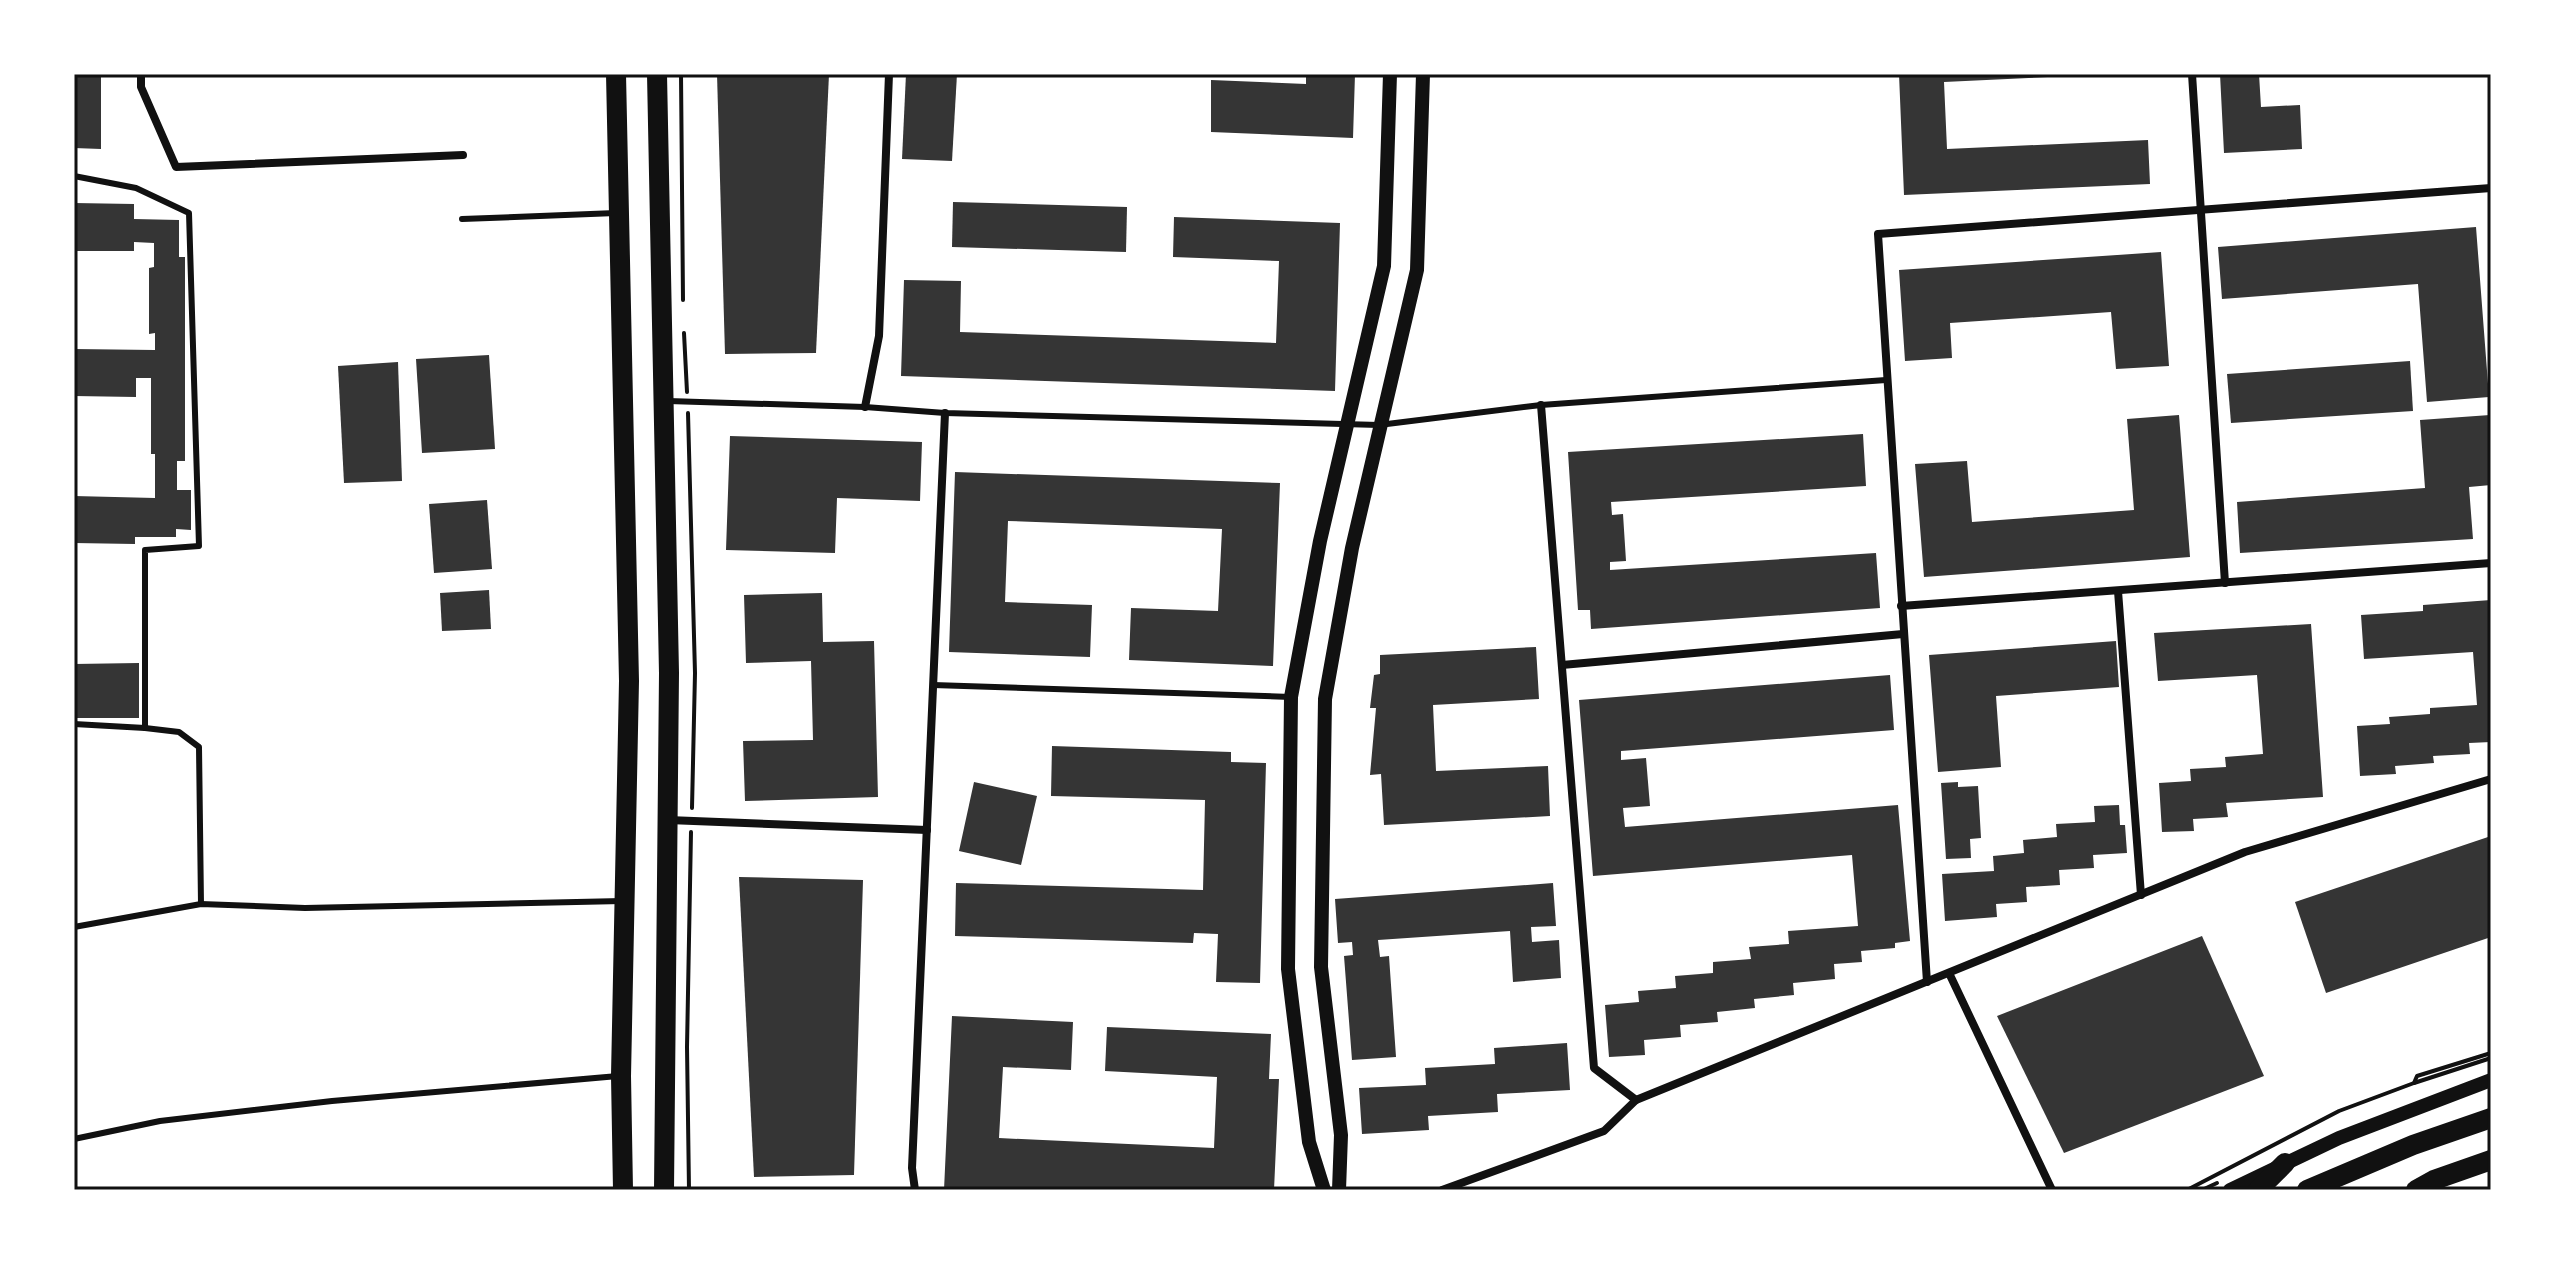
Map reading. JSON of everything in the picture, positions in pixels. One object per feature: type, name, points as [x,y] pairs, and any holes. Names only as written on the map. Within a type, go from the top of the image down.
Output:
[{"type":"main road","points":[[616,74],[629,681],[621,1076],[623,1190]]},
{"type":"main road","points":[[657,74],[669,657],[664,1190]]},
{"type":"main road","points":[[2307,1190],[2413,1145],[2491,1118]]},
{"type":"main road","points":[[2416,1190],[2434,1180],[2491,1160]]},
{"type":"main road","points":[[2258,1190],[2285,1163]]},
{"type":"street","points":[[141,74],[141,87],[176,167],[463,155]]},
{"type":"street","points":[[865,407],[879,336],[889,74]]},
{"type":"street","points":[[1324,1190],[1309,1142],[1288,969],[1291,697],[1320,541],[1384,266],[1390,74]]},
{"type":"street","points":[[1339,1190],[1341,1135],[1321,967],[1325,699],[1352,548],[1417,270],[1423,74]]},
{"type":"street","points":[[2192,74],[2225,583]]},
{"type":"street","points":[[1927,982],[1878,234],[2491,188],[2491,195]]},
{"type":"street","points":[[1541,405],[1594,1068],[1636,1100]]},
{"type":"street","points":[[915,1190],[912,1168],[945,413]]},
{"type":"street","points":[[1901,606],[2491,563]]},
{"type":"street","points":[[2118,591],[2141,895]]},
{"type":"street","points":[[1562,665],[1903,634]]},
{"type":"street","points":[[1442,1190],[1604,1131],[1636,1100],[2245,852],[2491,779]]},
{"type":"street","points":[[668,820],[927,830]]},
{"type":"street","points":[[1949,973],[2052,1190]]},
{"type":"street","points":[[2230,1190],[2339,1138],[2491,1080]]},
{"type":"lane","points":[[74,176],[136,188],[189,213],[199,546],[145,550],[145,728]]},
{"type":"lane","points":[[462,219],[620,213]]},
{"type":"lane","points":[[663,401],[865,407],[945,413],[1379,425],[1541,405],[1886,380]]},
{"type":"lane","points":[[933,685],[1291,697]]},
{"type":"lane","points":[[74,724],[179,732],[199,747],[201,904]]},
{"type":"lane","points":[[74,927],[201,904],[305,908],[625,900]]},
{"type":"lane","points":[[74,1139],[160,1121],[332,1101],[621,1076]]},
{"type":"path","points":[[2187,1190],[2339,1111],[2491,1055]]},
{"type":"building","points":[[74,74],[101,74],[101,149],[74,148]]},
{"type":"building","points":[[717,74],[829,74],[816,353],[725,354]]},
{"type":"building","points":[[906,74],[957,74],[952,161],[902,159]]},
{"type":"building","points":[[1306,74],[1355,74],[1353,138],[1211,132],[1211,80],[1306,84]]},
{"type":"building","points":[[1899,74],[2068,74],[1944,82],[1947,149],[2148,140],[2150,184],[1904,195]]},
{"type":"building","points":[[2220,74],[2259,74],[2261,107],[2300,105],[2302,149],[2224,153]]},
{"type":"building","points":[[953,202],[1127,207],[1126,252],[952,247]]},
{"type":"building","points":[[74,203],[134,204],[134,219],[179,220],[179,257],[185,257],[185,461],[177,461],[177,490],[191,490],[191,530],[176,529],[176,537],[135,537],[135,544],[74,543],[74,496],[155,498],[155,454],[151,454],[151,378],[136,378],[136,397],[74,396],[74,349],[155,350],[155,333],[149,334],[149,268],[154,267],[154,243],[134,242],[134,251],[74,251]]},
{"type":"building","points":[[1174,217],[1340,223],[1335,391],[901,376],[904,280],[961,281],[960,332],[1276,343],[1279,261],[1173,257]]},
{"type":"building","points":[[2476,227],[2489,397],[2427,402],[2418,284],[2222,299],[2218,247]]},
{"type":"building","points":[[2161,252],[2169,366],[2116,369],[2111,312],[1950,323],[1952,358],[1905,361],[1899,270]]},
{"type":"building","points":[[489,355],[495,449],[422,453],[416,359]]},
{"type":"building","points":[[2410,361],[2413,411],[2231,423],[2227,374]]},
{"type":"building","points":[[398,362],[402,481],[344,483],[338,366]]},
{"type":"building","points":[[2179,415],[2190,557],[1924,577],[1915,464],[1967,461],[1972,522],[2134,510],[2127,419]]},
{"type":"building","points":[[2490,415],[2491,485],[2469,487],[2473,539],[2240,553],[2237,502],[2425,488],[2420,420]]},
{"type":"building","points":[[1863,434],[1866,486],[1611,502],[1612,515],[1623,514],[1626,561],[1610,562],[1610,570],[1876,553],[1880,608],[1591,629],[1590,610],[1578,610],[1568,452]]},
{"type":"building","points":[[730,436],[922,442],[920,501],[837,498],[835,553],[726,550]]},
{"type":"building","points":[[955,472],[1280,483],[1273,666],[1129,660],[1131,608],[1218,611],[1222,529],[1008,521],[1005,602],[1092,605],[1090,657],[949,652]]},
{"type":"building","points":[[487,500],[492,569],[434,573],[429,504]]},
{"type":"building","points":[[489,590],[491,629],[442,631],[440,593]]},
{"type":"building","points":[[822,593],[823,642],[874,641],[878,797],[745,801],[743,741],[813,740],[811,661],[746,663],[744,595]]},
{"type":"building","points":[[2491,600],[2491,742],[2469,743],[2470,754],[2433,756],[2434,763],[2395,766],[2396,774],[2360,776],[2357,726],[2390,724],[2389,717],[2430,714],[2430,708],[2477,705],[2473,652],[2364,659],[2361,615],[2423,611],[2423,605]]},
{"type":"building","points":[[2311,624],[2323,797],[2226,803],[2228,817],[2193,819],[2194,831],[2162,832],[2159,783],[2191,781],[2190,769],[2226,767],[2225,757],[2263,754],[2257,675],[2158,681],[2154,633]]},
{"type":"building","points":[[2116,641],[2119,687],[1996,696],[2001,767],[1938,772],[1929,655]]},
{"type":"building","points":[[1536,647],[1539,699],[1433,705],[1436,771],[1548,766],[1550,816],[1384,825],[1381,774],[1370,775],[1376,708],[1370,708],[1374,675],[1380,674],[1380,655]]},
{"type":"building","points":[[139,663],[139,718],[74,718],[74,664]]},
{"type":"building","points":[[1890,675],[1894,730],[1621,751],[1621,760],[1646,758],[1650,806],[1623,808],[1625,827],[1898,805],[1910,941],[1895,943],[1895,948],[1861,951],[1862,962],[1834,964],[1835,979],[1793,983],[1794,995],[1754,999],[1755,1008],[1717,1012],[1718,1022],[1680,1025],[1681,1037],[1644,1040],[1645,1055],[1609,1057],[1605,1005],[1639,1002],[1638,991],[1676,988],[1675,976],[1713,973],[1713,962],[1751,959],[1749,947],[1789,944],[1788,931],[1858,926],[1852,855],[1593,876],[1579,700]]},
{"type":"building","points":[[1052,746],[1231,752],[1231,762],[1266,763],[1260,983],[1216,982],[1218,934],[1194,933],[1193,943],[955,936],[956,883],[1203,890],[1205,800],[1051,796]]},
{"type":"building","points":[[974,782],[1037,796],[1021,865],[959,851]]},
{"type":"building","points":[[1958,782],[1958,787],[1978,786],[1981,838],[1970,839],[1971,858],[1946,859],[1941,783]]},
{"type":"building","points":[[2119,805],[2120,825],[2125,825],[2127,853],[2093,855],[2094,868],[2059,870],[2060,885],[2026,887],[2027,902],[1996,904],[1997,917],[1945,921],[1942,874],[1994,871],[1993,856],[2024,853],[2023,840],[2057,837],[2056,824],[2095,822],[2094,806]]},
{"type":"building","points":[[2491,836],[2491,937],[2326,993],[2295,902]]},
{"type":"building","points":[[739,877],[863,880],[854,1175],[754,1177]]},
{"type":"building","points":[[1553,883],[1556,926],[1531,927],[1532,942],[1559,940],[1561,978],[1513,982],[1510,931],[1378,940],[1380,957],[1389,956],[1396,1057],[1352,1060],[1344,956],[1353,955],[1352,942],[1338,943],[1335,899]]},
{"type":"building","points":[[2202,936],[2264,1076],[2064,1153],[1997,1016]]},
{"type":"building","points":[[952,1016],[1073,1022],[1071,1070],[1003,1067],[999,1138],[1214,1148],[1217,1077],[1105,1071],[1107,1027],[1271,1034],[1269,1079],[1279,1079],[1274,1190],[944,1190]]},
{"type":"building","points":[[1567,1043],[1570,1090],[1497,1094],[1498,1112],[1428,1116],[1429,1130],[1362,1134],[1359,1088],[1426,1085],[1425,1068],[1495,1064],[1494,1048]]}]
